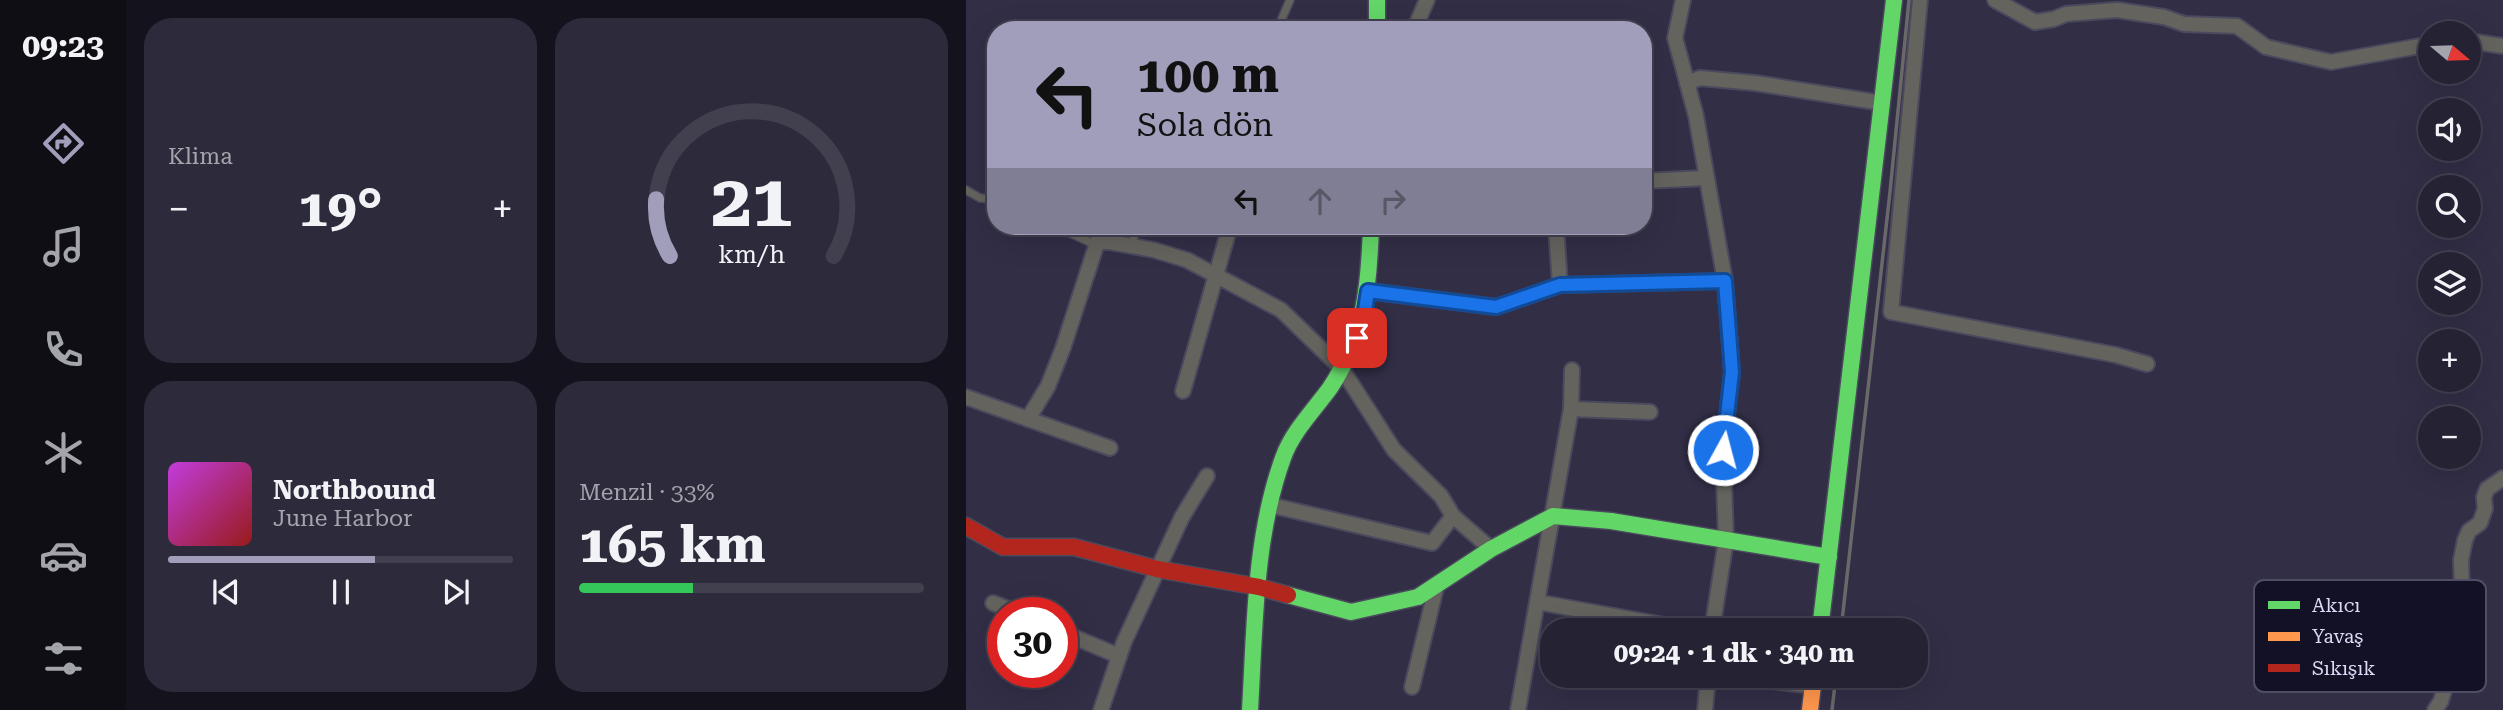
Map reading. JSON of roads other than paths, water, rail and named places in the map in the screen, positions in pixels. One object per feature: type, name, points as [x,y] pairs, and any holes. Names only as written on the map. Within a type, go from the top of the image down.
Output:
[{"type":"street","points":[[1377,0],[1377,21]]},
{"type":"street","points":[[1418,21],[1427,0]]},
{"type":"street","points":[[1684,0],[1675,38],[1696,116],[1725,281],[1732,372],[1723,450],[1726,540],[1714,618]]},
{"type":"street","points":[[1821,618],[1894,0]]},
{"type":"street","points":[[1920,0],[1891,312],[2116,355],[2147,364]]},
{"type":"street","points":[[1998,1],[2035,22],[2066,14],[2117,10],[2164,17],[2184,24],[2237,26],[2266,47],[2331,62],[2418,46]]},
{"type":"street","points":[[2482,43],[2503,46]]},
{"type":"street","points":[[1687,83],[1700,78],[1755,83],[1882,103]]},
{"type":"street","points":[[1652,181],[1706,178]]},
{"type":"street","points":[[1183,391],[1227,235]]},
{"type":"street","points":[[1250,710],[1259,587],[1270,505],[1283,455],[1342,369],[1363,323],[1368,291],[1371,235]]},
{"type":"street","points":[[1557,235],[1560,285]]},
{"type":"street","points":[[1028,419],[1048,386],[1063,348],[1098,240],[1186,260],[1281,310],[1342,369],[1394,450],[1441,496],[1453,516],[1491,549]]},
{"type":"street","points":[[1368,291],[1496,307],[1560,285],[1725,281]]},
{"type":"street","points":[[1518,710],[1571,409],[1572,370]]},
{"type":"street","points":[[966,397],[1110,447]]},
{"type":"street","points":[[1571,409],[1650,412]]},
{"type":"street","points":[[1101,710],[1119,656],[1157,569],[1182,517],[1207,476]]},
{"type":"street","points":[[2462,580],[2461,560],[2465,540],[2469,531],[2480,523],[2487,489],[2503,478]]},
{"type":"street","points":[[1270,505],[1432,543],[1453,516]]},
{"type":"street","points":[[966,526],[1003,547],[1074,547],[1157,569],[1259,587],[1351,612],[1418,597],[1491,549],[1553,516],[1611,521],[1829,557]]},
{"type":"street","points":[[1412,687],[1437,584]]},
{"type":"street","points":[[1537,602],[1625,618]]},
{"type":"street","points":[[1078,639],[1119,656]]},
{"type":"street","points":[[1705,710],[1706,688]]},
{"type":"street","points":[[1810,710],[1812,688]]},
{"type":"street","points":[[2435,710],[2444,692]]},
{"type":"lane","points":[[1281,21],[1290,0]]},
{"type":"lane","points":[[966,190],[980,198],[987,198]]},
{"type":"lane","points":[[1074,235],[1096,245]]},
{"type":"lane","points":[[1132,246],[1134,235]]},
{"type":"railway","points":[[1842,618],[1909,0]]},
{"type":"railway","points":[[1832,710],[1835,688]]}]
